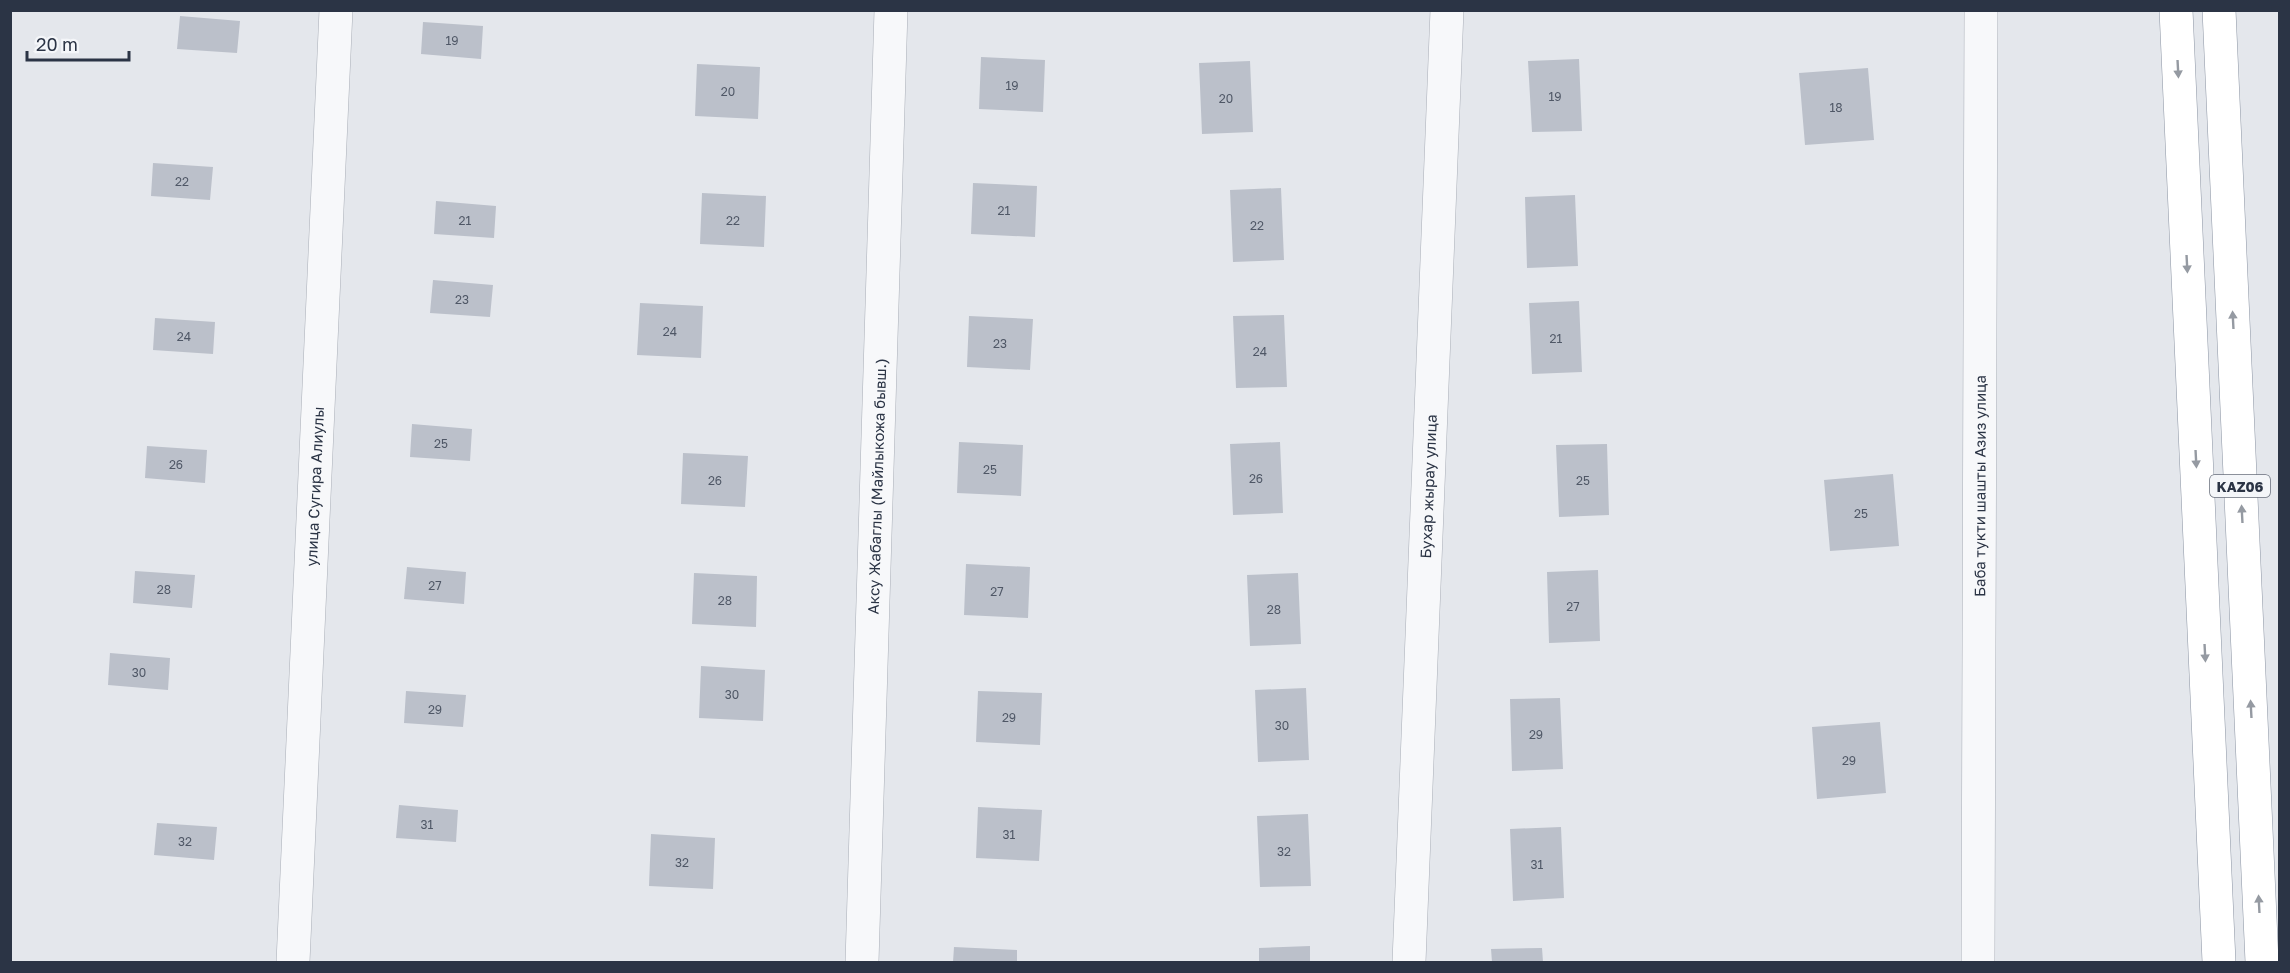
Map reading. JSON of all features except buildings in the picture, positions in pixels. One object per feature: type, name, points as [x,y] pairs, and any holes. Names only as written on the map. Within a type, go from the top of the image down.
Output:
[{"type":"highway","name":"KАZ06","points":[[2176,10],[2219,963]]},
{"type":"highway","name":"KАZ06","points":[[2219,10],[2262,963]]},
{"type":"street","name":"улица Сугира Алиулы","points":[[293,963],[336,10]]},
{"type":"street","name":"Аксу Жабаглы (Майлыкожа бывш.)","points":[[862,963],[891,10]]},
{"type":"street","name":"Бухар жырау улица","points":[[1409,963],[1447,10]]},
{"type":"street","name":"Баба тукти шашты Азиз улица","points":[[1978,963],[1982,10]]}]
